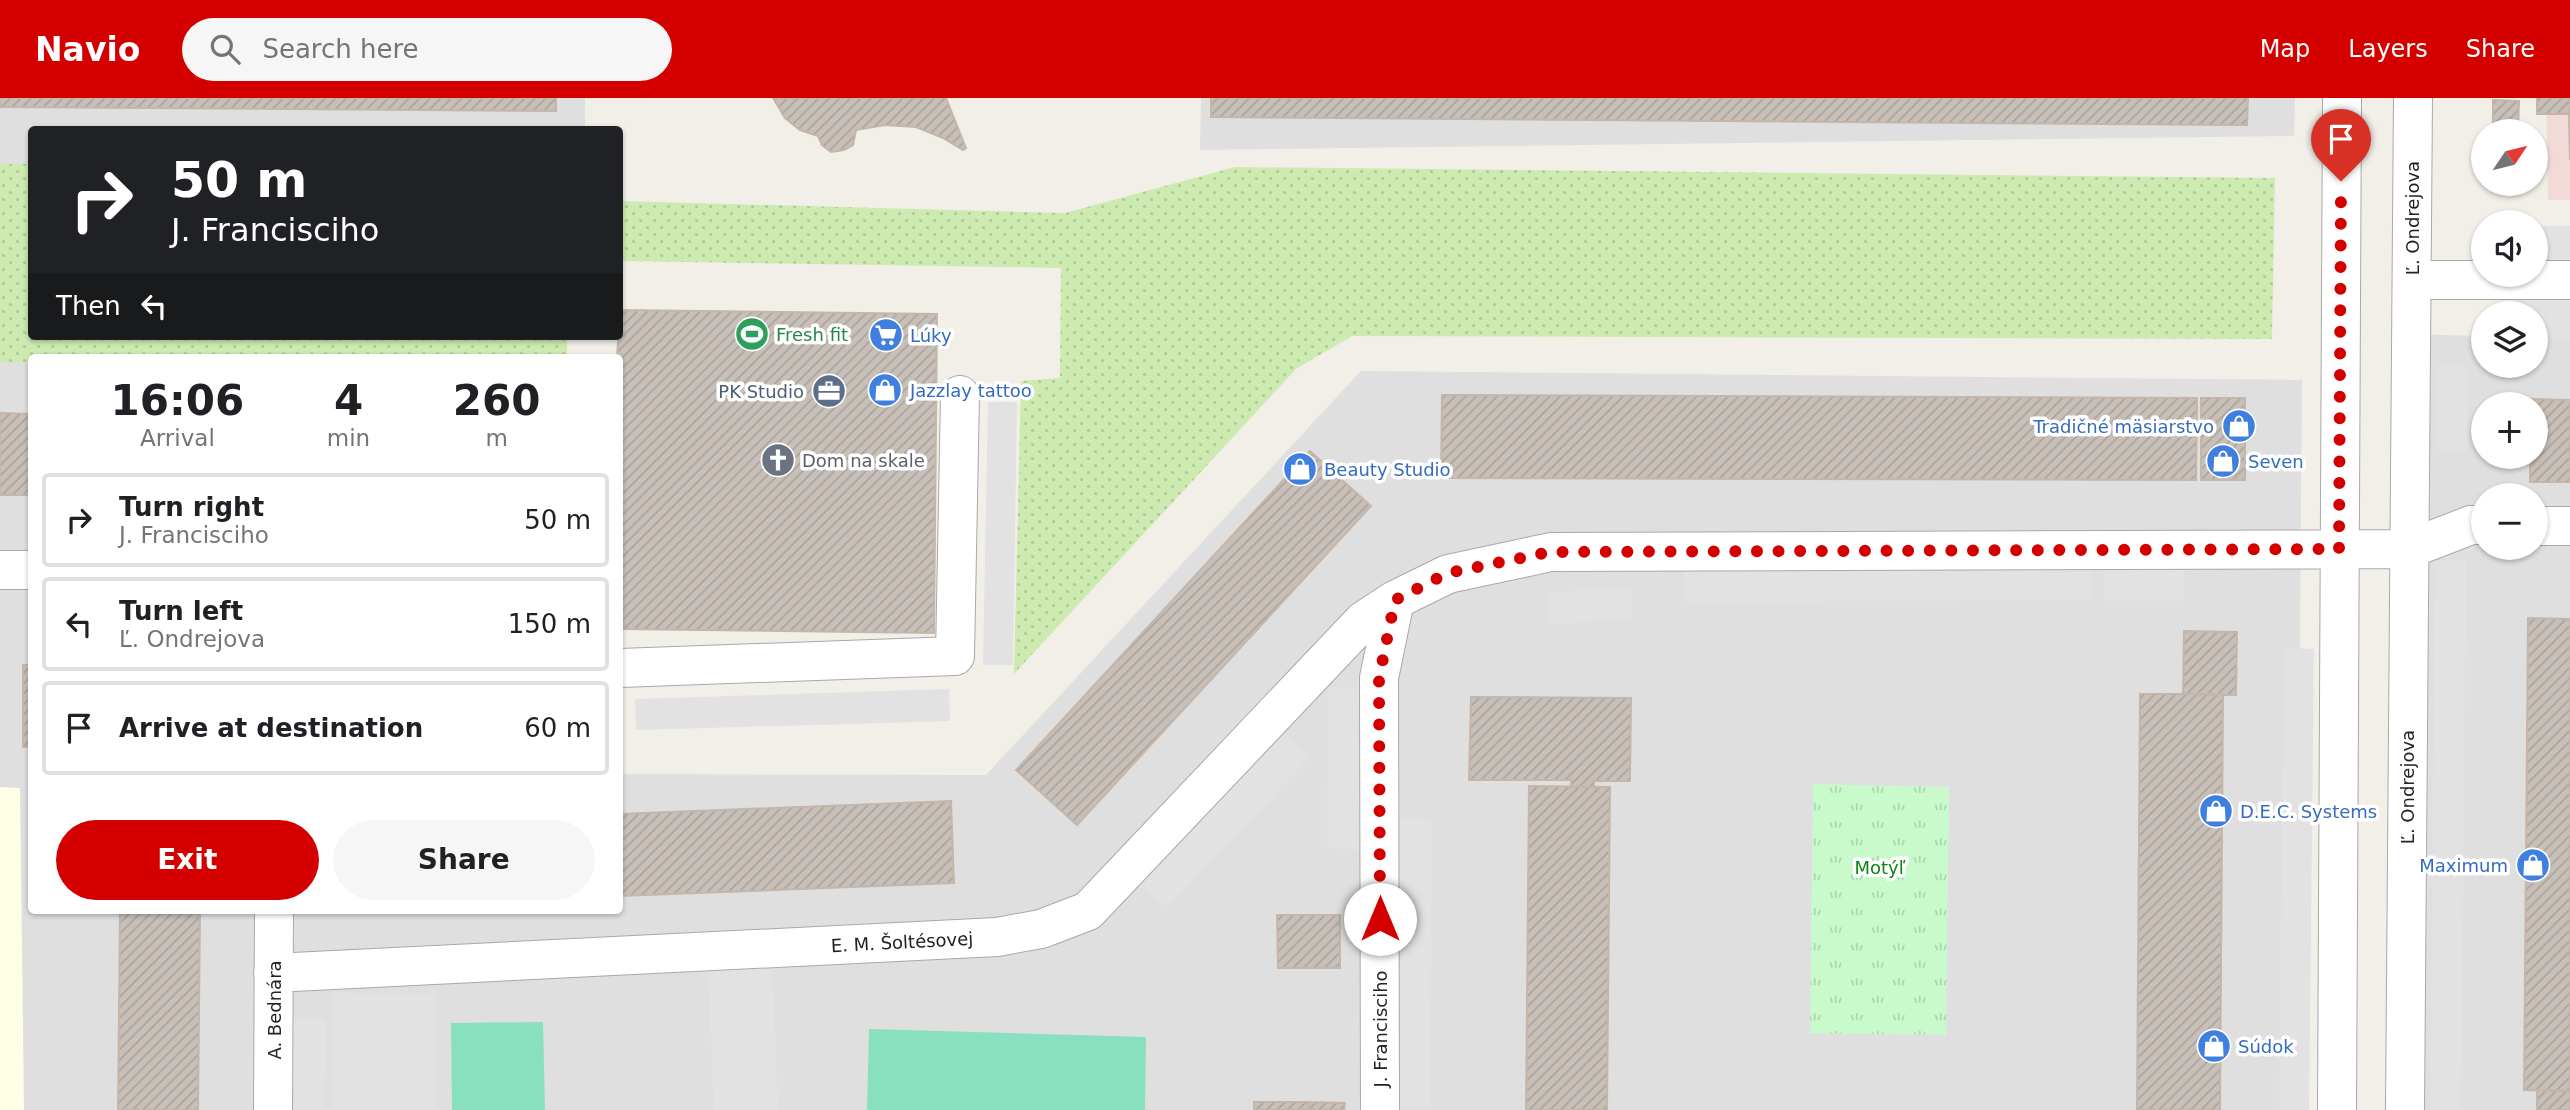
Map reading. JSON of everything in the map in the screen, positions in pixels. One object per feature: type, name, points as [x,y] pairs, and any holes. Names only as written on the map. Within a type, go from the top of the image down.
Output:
[{"type":"street","points":[[2337,1110],[2342,98]]},
{"type":"street","name":"Ľ. Ondrejova","points":[[2404,1110],[2413,98]]},
{"type":"street","points":[[2412,280],[2570,280]]},
{"type":"street","points":[[623,668],[955,656],[960,395]]},
{"type":"street","points":[[1395,600],[1448,573],[1550,552],[2409,549],[2471,525]]},
{"type":"street","points":[[2548,526],[2570,526]]},
{"type":"street","points":[[0,569],[28,570]]},
{"type":"street","name":"E. M. Šoltésovej","points":[[273,973],[997,937],[1041,929],[1088,911],[1363,621],[1395,600]]},
{"type":"street","name":"J. Francisciho","points":[[1380,1110],[1379,678],[1395,600]]},
{"type":"street","name":"A. Bednára","points":[[273,1110],[274,914]]},
{"type":"shaded area","points":[[0,98],[585,98],[585,126],[28,126],[28,164],[0,164]]},
{"type":"shaded area","points":[[1201,98],[2295,98],[2294,136],[1200,150]]},
{"type":"shaded area","points":[[2546,98],[2570,98],[2570,200],[2548,200]]},
{"type":"shaded area","points":[[2548,226],[2570,226],[2570,338],[2548,338],[2548,301],[2515,301],[2515,287],[2548,287]]},
{"type":"shaded area","points":[[2403,334],[2471,336],[2471,378],[2548,378],[2548,337],[2570,337],[2570,1110],[2399,1110]]},
{"type":"shaded area","points":[[0,362],[28,362],[28,914],[623,914],[623,774],[986,775],[1361,371],[2302,380],[2296,1110],[0,1110]]},
{"type":"shaded area","points":[[2437,365],[2467,366],[2467,452],[2437,451]]},
{"type":"shaded area","points":[[988,402],[1017,402],[1013,665],[983,665]]},
{"type":"shaded area","points":[[2435,561],[2466,561],[2461,1110],[2430,1110]]},
{"type":"shaded area","points":[[2105,566],[2184,566],[2184,601],[2104,601]]},
{"type":"shaded area","points":[[2091,567],[2092,600],[1684,602],[1684,568]]},
{"type":"shaded area","points":[[1631,587],[1633,618],[1549,625],[1546,593]]},
{"type":"shaded area","points":[[2284,648],[2314,649],[2309,1110],[2279,1110]]},
{"type":"shaded area","points":[[1328,687],[1360,687],[1360,850],[1327,848]]},
{"type":"shaded area","points":[[949,689],[950,721],[636,730],[635,699]]},
{"type":"shaded area","points":[[1281,729],[1310,757],[1167,908],[1138,880]]},
{"type":"shaded area","points":[[0,787],[20,788],[24,1110],[0,1110]]},
{"type":"shaded area","points":[[1400,817],[1432,819],[1430,1108],[1397,1108]]},
{"type":"shaded area","points":[[772,962],[778,1110],[714,1110],[708,965]]},
{"type":"shaded area","points":[[332,993],[436,994],[436,1110],[332,1110]]},
{"type":"shaded area","points":[[293,1017],[326,1019],[325,1110],[292,1110]]},
{"type":"green space","points":[[0,164],[28,164],[28,340],[567,340],[567,354],[28,354],[28,362],[0,362]]},
{"type":"green space","points":[[1235,167],[2275,178],[2272,339],[1352,336],[1296,369],[1014,674],[1021,381],[1060,378],[1061,268],[623,261],[623,201],[1065,213]]},
{"type":"green space","name":"Motýľ","points":[[1813,784],[1949,787],[1946,1035],[1810,1033]]},
{"type":"green space","points":[[543,1022],[545,1110],[452,1110],[451,1023]]},
{"type":"green space","points":[[869,1029],[1146,1037],[1145,1110],[867,1110]]},
{"type":"building","points":[[0,98],[556,98],[556,111],[0,107]]},
{"type":"building","points":[[773,98],[946,98],[966,148],[963,150],[916,127],[885,125],[856,130],[853,145],[831,152],[822,145],[818,136],[800,130],[785,118]]},
{"type":"building","points":[[1211,98],[2248,98],[2247,125],[2236,125],[1211,117]]},
{"type":"building","points":[[2537,98],[2570,98],[2570,160],[2569,114],[2537,114]]},
{"type":"building","points":[[2493,100],[2519,101],[2518,119],[2493,119]]},
{"type":"building","points":[[623,310],[937,314],[934,633],[623,629],[623,354],[617,354],[618,340],[623,340]]},
{"type":"building","points":[[1442,395],[2197,398],[2196,480],[1441,478]]},
{"type":"building","points":[[2201,398],[2245,398],[2245,480],[2201,480]]},
{"type":"building","points":[[2548,399],[2570,400],[2570,482],[2530,482],[2530,469],[2548,469]]},
{"type":"building","points":[[0,413],[28,414],[28,495],[0,495]]},
{"type":"building","points":[[1310,451],[1371,506],[1077,825],[1016,770]]},
{"type":"building","points":[[2528,618],[2570,619],[2570,1091],[2524,1090]]},
{"type":"building","points":[[2184,631],[2237,632],[2236,695],[2183,694]]},
{"type":"building","points":[[23,665],[28,665],[28,747],[23,747]]},
{"type":"building","points":[[2140,694],[2223,694],[2220,1110],[2137,1110]]},
{"type":"building","points":[[1471,697],[1631,698],[1630,781],[1594,781],[1594,787],[1571,786],[1571,780],[1469,780]]},
{"type":"building","points":[[1529,786],[1610,787],[1607,1110],[1526,1110]]},
{"type":"building","points":[[951,801],[954,883],[623,896],[623,814]]},
{"type":"building","points":[[120,914],[200,914],[198,1110],[118,1110]]},
{"type":"building","points":[[1277,915],[1340,915],[1340,968],[1278,968]]},
{"type":"building","points":[[2537,1090],[2570,1091],[2570,1110],[2537,1110]]},
{"type":"building","points":[[1254,1102],[1309,1102],[1309,1110],[1254,1110]]},
{"type":"building","points":[[1309,1102],[1345,1103],[1344,1110],[1309,1110]]},
{"type":"place","name":"Fresh fit","points":[[752,334]]},
{"type":"place","name":"Lúky","points":[[886,335]]},
{"type":"place","name":"Jazzlay tattoo","points":[[885,390]]},
{"type":"place","name":"PK Studio","points":[[829,391]]},
{"type":"place","name":"Tradičné mäsiarstvo","points":[[2239,426]]},
{"type":"place","name":"Dom na skale","points":[[778,460]]},
{"type":"place","name":"Seven","points":[[2223,461]]},
{"type":"place","name":"Beauty Studio","points":[[1300,469]]},
{"type":"place","name":"D.E.C. Systems","points":[[2216,811]]},
{"type":"place","name":"Maximum","points":[[2533,865]]},
{"type":"place","name":"Súdok","points":[[2214,1046]]},
{"type":"route","points":[[1380,919],[1379,678],[1395,600],[1448,573],[1550,552],[2339,549],[2341,181]]}]
